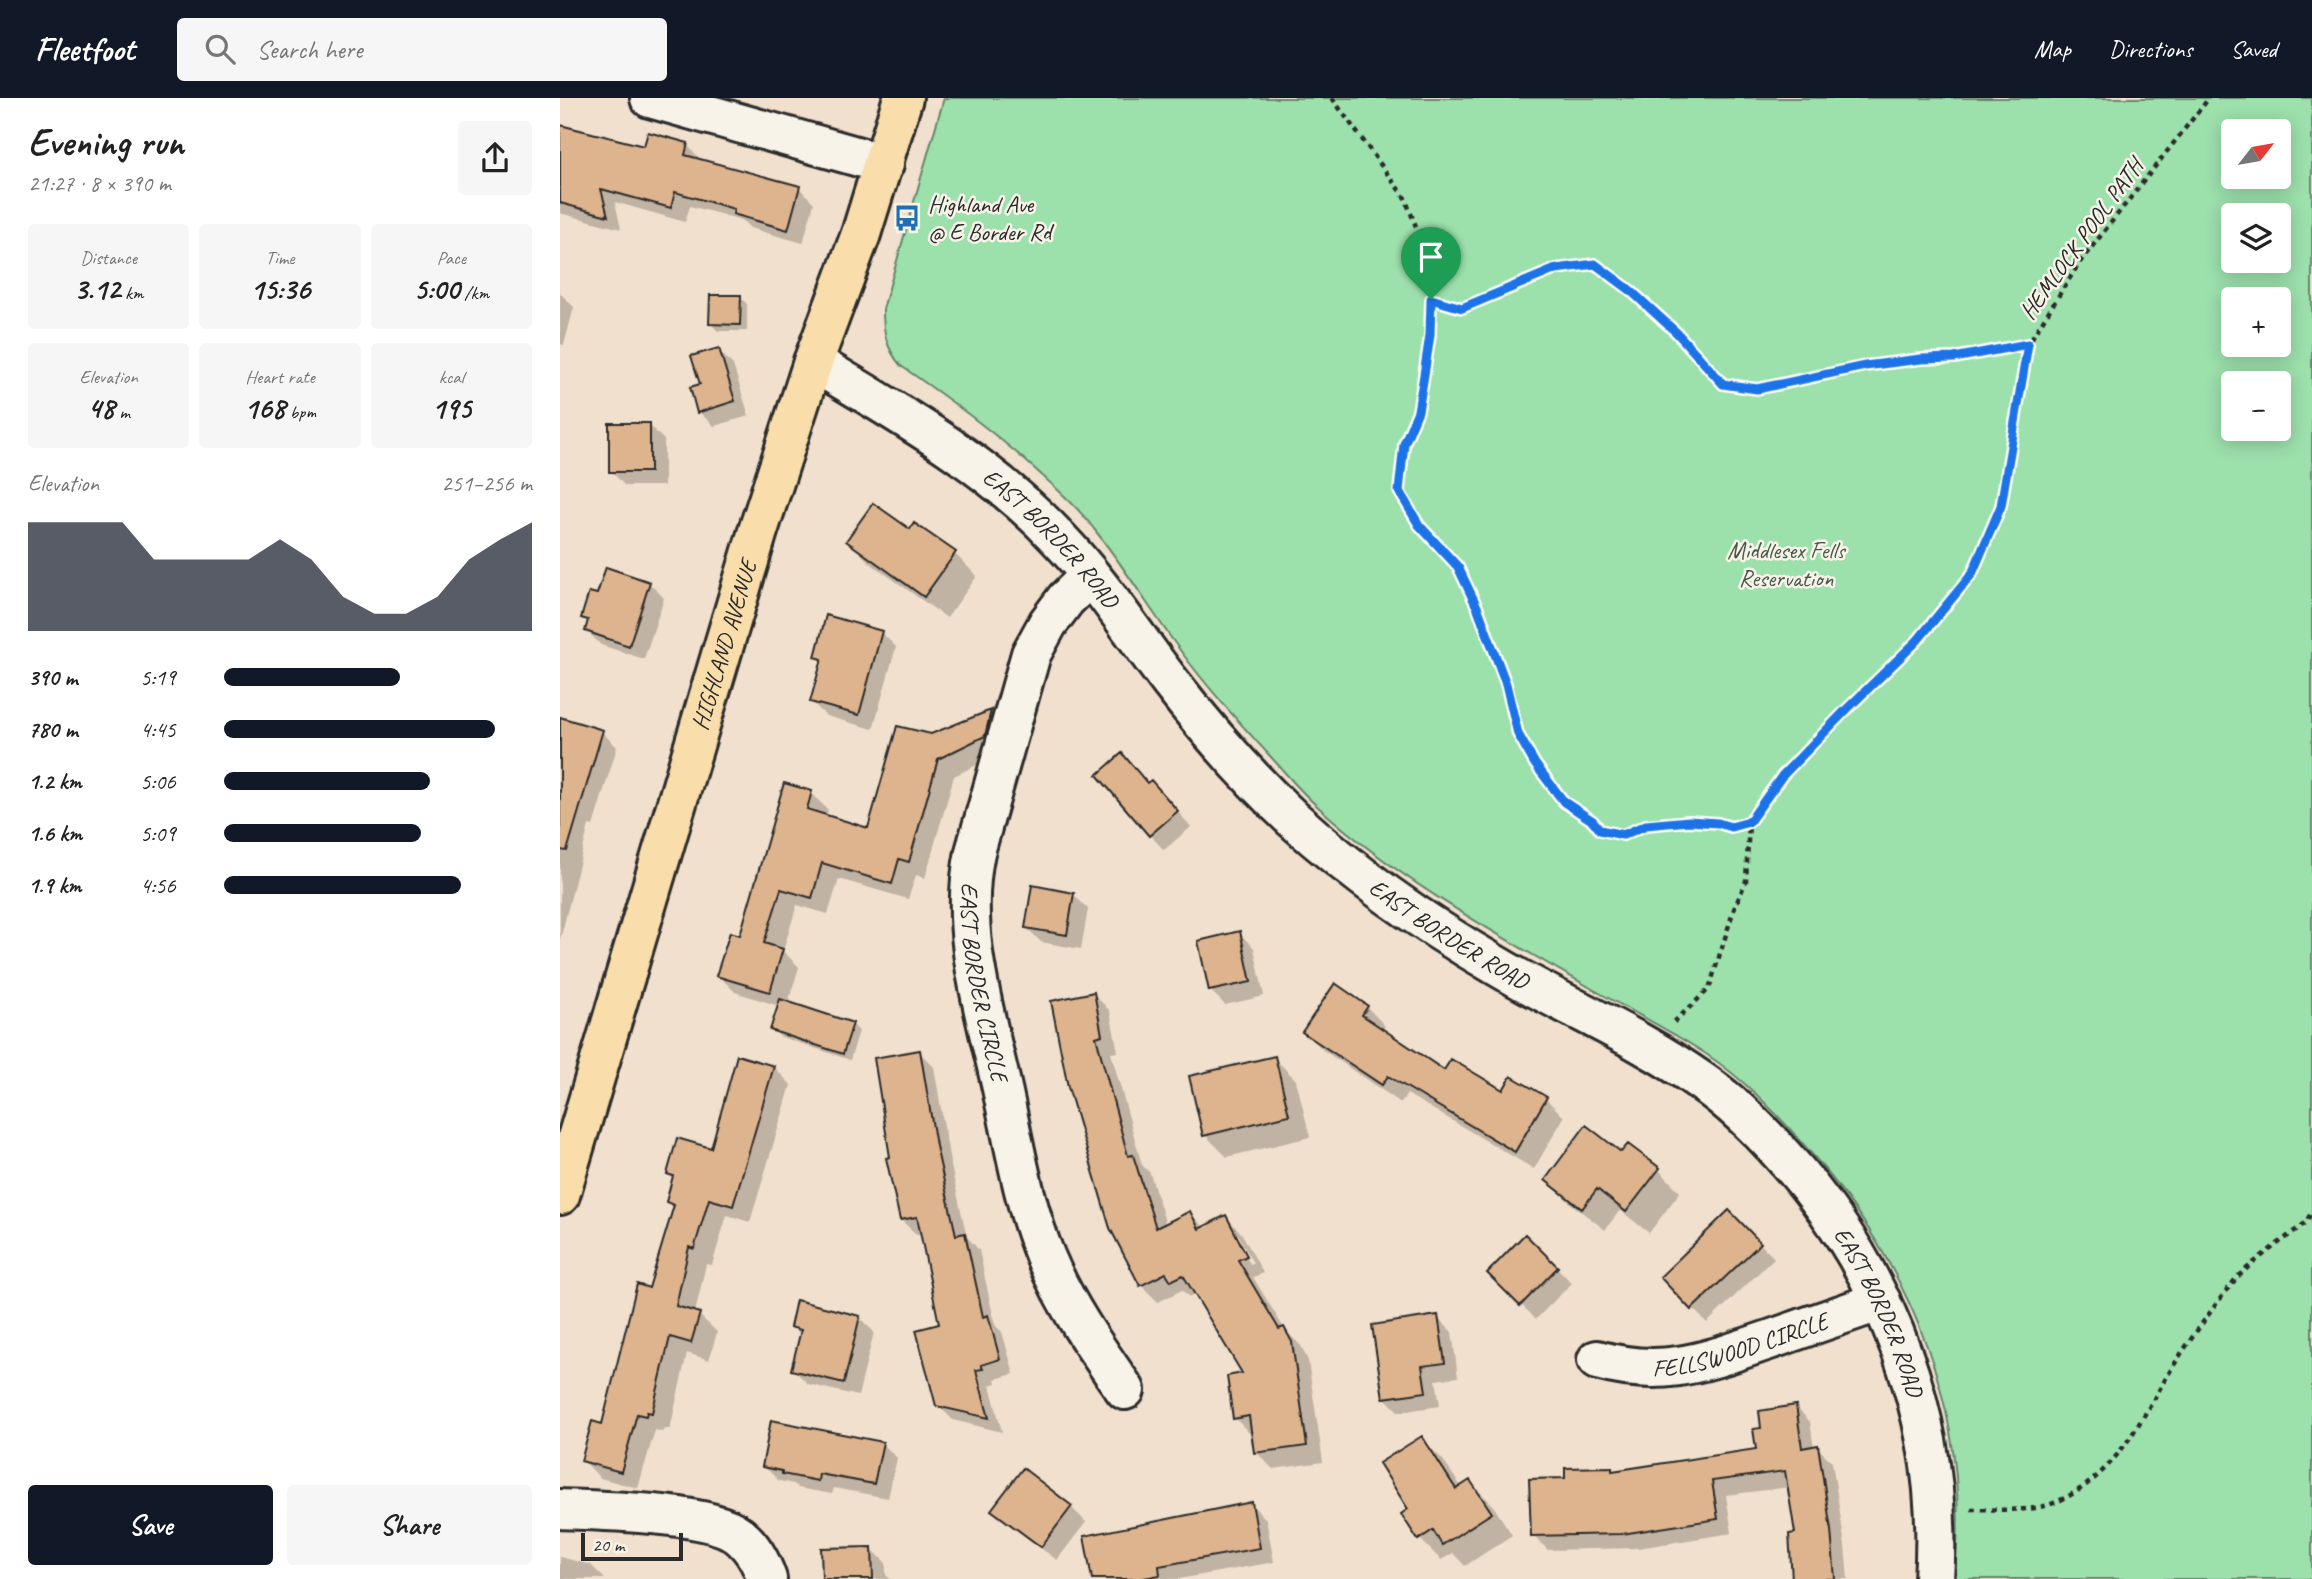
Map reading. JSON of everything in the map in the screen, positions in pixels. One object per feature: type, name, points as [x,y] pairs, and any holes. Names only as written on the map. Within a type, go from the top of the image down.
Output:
[{"type":"main road","name":"HIGHLAND AVENUE","points":[[560,1195],[758,530],[813,362],[852,261],[903,98]]},
{"type":"street","points":[[650,98],[884,164]]},
{"type":"street","name":"EAST BORDER ROAD","points":[[813,362],[909,419],[971,461],[1026,506],[1061,540],[1211,731],[1272,799],[1331,852],[1372,884],[1495,965],[1654,1051],[1702,1081],[1737,1108],[1765,1135],[1833,1216],[1881,1301],[1903,1353],[1920,1407],[1933,1480],[1934,1579]]},
{"type":"street","name":"EAST BORDER CIRCLE","points":[[1090,576],[1066,599],[1048,623],[1031,654],[975,852],[970,873],[968,917],[970,938],[1027,1201],[1045,1256],[1064,1298],[1125,1390]]},
{"type":"street","name":"FELLSWOOD CIRCLE","points":[[1597,1360],[1648,1369],[1699,1364],[1881,1301]]},
{"type":"street","points":[[560,1509],[641,1514],[712,1523],[737,1534],[746,1542],[755,1553],[767,1579]]},
{"type":"path","points":[[1332,98],[1405,198],[1427,255],[1431,299],[1430,335],[1418,411],[1404,444],[1399,491],[1419,525],[1458,567],[1478,609],[1506,684],[1518,734],[1535,764],[1564,802],[1593,821],[1600,830],[1613,834],[1623,835],[1646,825],[1668,823],[1709,822],[1731,827],[1749,822],[1746,881],[1734,909],[1709,989],[1675,1021],[1654,1051]]},
{"type":"path","name":"HEMLOCK POOL PATH","points":[[1749,822],[1782,776],[1917,641],[1972,574],[2001,506],[2028,344],[2080,262],[2209,98]]},
{"type":"path","points":[[1431,299],[1462,308],[1556,269],[1595,264],[1630,290],[1677,333],[1723,384],[1757,389],[1865,366],[1976,355],[2028,344]]},
{"type":"path","points":[[1935,1510],[2041,1506],[2056,1502],[2099,1476],[2145,1417],[2185,1347],[2236,1279],[2305,1223],[2312,1212]]},
{"type":"green space","name":"Middlesex Fells Reservation","points":[[944,98],[2312,98],[2312,1579],[1954,1579],[1958,1519],[1954,1460],[1944,1402],[1927,1347],[1904,1293],[1876,1242],[1843,1192],[1805,1146],[1759,1097],[1706,1054],[1447,904],[1379,857],[1316,805],[1199,675],[1105,543],[1073,505],[1003,441],[901,366],[886,339],[883,309]]},
{"type":"building","points":[[560,125],[644,146],[648,132],[688,143],[685,155],[800,186],[788,230],[733,214],[734,209],[675,192],[671,208],[601,189],[608,216],[560,203]]},
{"type":"building","points":[[710,295],[741,295],[740,325],[709,324]]},
{"type":"building","points":[[719,348],[735,401],[697,413],[690,387],[700,384],[691,356]]},
{"type":"building","points":[[609,423],[650,423],[650,472],[609,472]]},
{"type":"building","points":[[873,503],[910,529],[914,523],[956,552],[924,597],[846,541]]},
{"type":"building","points":[[606,567],[650,582],[629,646],[585,631],[588,620],[581,618],[589,592],[597,594]]},
{"type":"building","points":[[826,615],[882,631],[859,715],[810,702],[822,659],[815,657]]},
{"type":"building","points":[[991,710],[985,736],[938,759],[909,862],[899,859],[892,884],[822,863],[812,898],[781,889],[764,943],[783,949],[770,992],[716,976],[730,932],[740,935],[784,783],[812,791],[807,809],[868,828],[897,726],[931,734]]},
{"type":"building","points":[[560,717],[603,730],[567,851],[560,850]]},
{"type":"building","points":[[1122,753],[1147,783],[1151,780],[1178,811],[1149,836],[1097,775]]},
{"type":"building","points":[[1032,885],[1074,893],[1067,935],[1025,928]]},
{"type":"building","points":[[1240,931],[1251,982],[1209,991],[1198,941]]},
{"type":"building","points":[[1335,983],[1368,1006],[1362,1015],[1444,1070],[1451,1059],[1503,1090],[1511,1076],[1547,1097],[1515,1152],[1388,1076],[1382,1085],[1302,1032]]},
{"type":"building","points":[[1094,992],[1102,1035],[1096,1037],[1128,1156],[1133,1155],[1156,1228],[1190,1211],[1199,1229],[1226,1215],[1247,1256],[1238,1260],[1279,1329],[1284,1327],[1292,1342],[1307,1446],[1254,1453],[1249,1416],[1233,1419],[1227,1376],[1242,1373],[1183,1275],[1171,1281],[1166,1273],[1140,1286],[1110,1228],[1068,1087],[1051,1001]]},
{"type":"building","points":[[780,999],[853,1023],[843,1054],[770,1030]]},
{"type":"building","points":[[920,1050],[936,1146],[956,1235],[965,1233],[983,1317],[988,1315],[1000,1359],[981,1365],[983,1369],[976,1370],[989,1418],[936,1406],[916,1330],[939,1324],[917,1217],[900,1220],[886,1158],[890,1157],[874,1058]]},
{"type":"building","points":[[737,1055],[774,1066],[733,1206],[709,1199],[694,1249],[689,1247],[676,1306],[700,1313],[691,1343],[670,1337],[652,1413],[647,1412],[646,1416],[637,1414],[621,1472],[581,1461],[592,1421],[602,1424],[637,1284],[649,1288],[674,1205],[666,1202],[673,1176],[667,1174],[677,1138],[711,1148]]},
{"type":"building","points":[[1275,1056],[1289,1115],[1203,1136],[1189,1076]]},
{"type":"building","points":[[1586,1125],[1621,1152],[1628,1144],[1660,1168],[1626,1212],[1597,1189],[1582,1209],[1545,1180]]},
{"type":"building","points":[[1729,1210],[1761,1243],[1691,1310],[1660,1277]]},
{"type":"building","points":[[1525,1234],[1558,1267],[1520,1306],[1487,1273]]},
{"type":"building","points":[[796,1300],[860,1316],[844,1383],[791,1370],[801,1330],[790,1327]]},
{"type":"building","points":[[1438,1315],[1445,1363],[1422,1366],[1426,1392],[1383,1398],[1372,1325]]},
{"type":"building","points":[[1796,1405],[1802,1448],[1818,1445],[1831,1530],[1835,1579],[1792,1579],[1789,1534],[1795,1533],[1785,1471],[1712,1481],[1718,1519],[1622,1534],[1531,1536],[1529,1479],[1565,1478],[1565,1468],[1612,1467],[1612,1471],[1756,1449],[1753,1429],[1761,1428],[1759,1411]]},
{"type":"building","points":[[771,1420],[883,1442],[874,1484],[819,1474],[818,1481],[762,1467]]},
{"type":"building","points":[[1422,1436],[1456,1489],[1470,1480],[1492,1513],[1442,1545],[1433,1530],[1418,1540],[1401,1514],[1408,1509],[1379,1463]]},
{"type":"building","points":[[1023,1468],[1072,1506],[1041,1547],[991,1510]]},
{"type":"building","points":[[1252,1502],[1260,1548],[1159,1566],[1160,1575],[1139,1579],[1092,1579],[1084,1536]]},
{"type":"building","points":[[872,1547],[873,1579],[822,1579],[821,1548]]},
{"type":"place","name":"Highland Ave @ E Border Rd","points":[[907,218]]},
{"type":"route","points":[[1595,264],[1630,290],[1677,333],[1723,384],[1757,389],[1865,366],[1954,358],[2028,344],[2001,506],[1972,574],[1917,641],[1782,776],[1749,822],[1731,827],[1718,823],[1689,821],[1646,825],[1623,835],[1613,834],[1600,830],[1593,821],[1564,802],[1535,764],[1518,734],[1506,684],[1478,609],[1458,567],[1419,525],[1399,491],[1404,444],[1418,411],[1424,375],[1430,335],[1431,299],[1462,308],[1556,269],[1595,264]]}]
